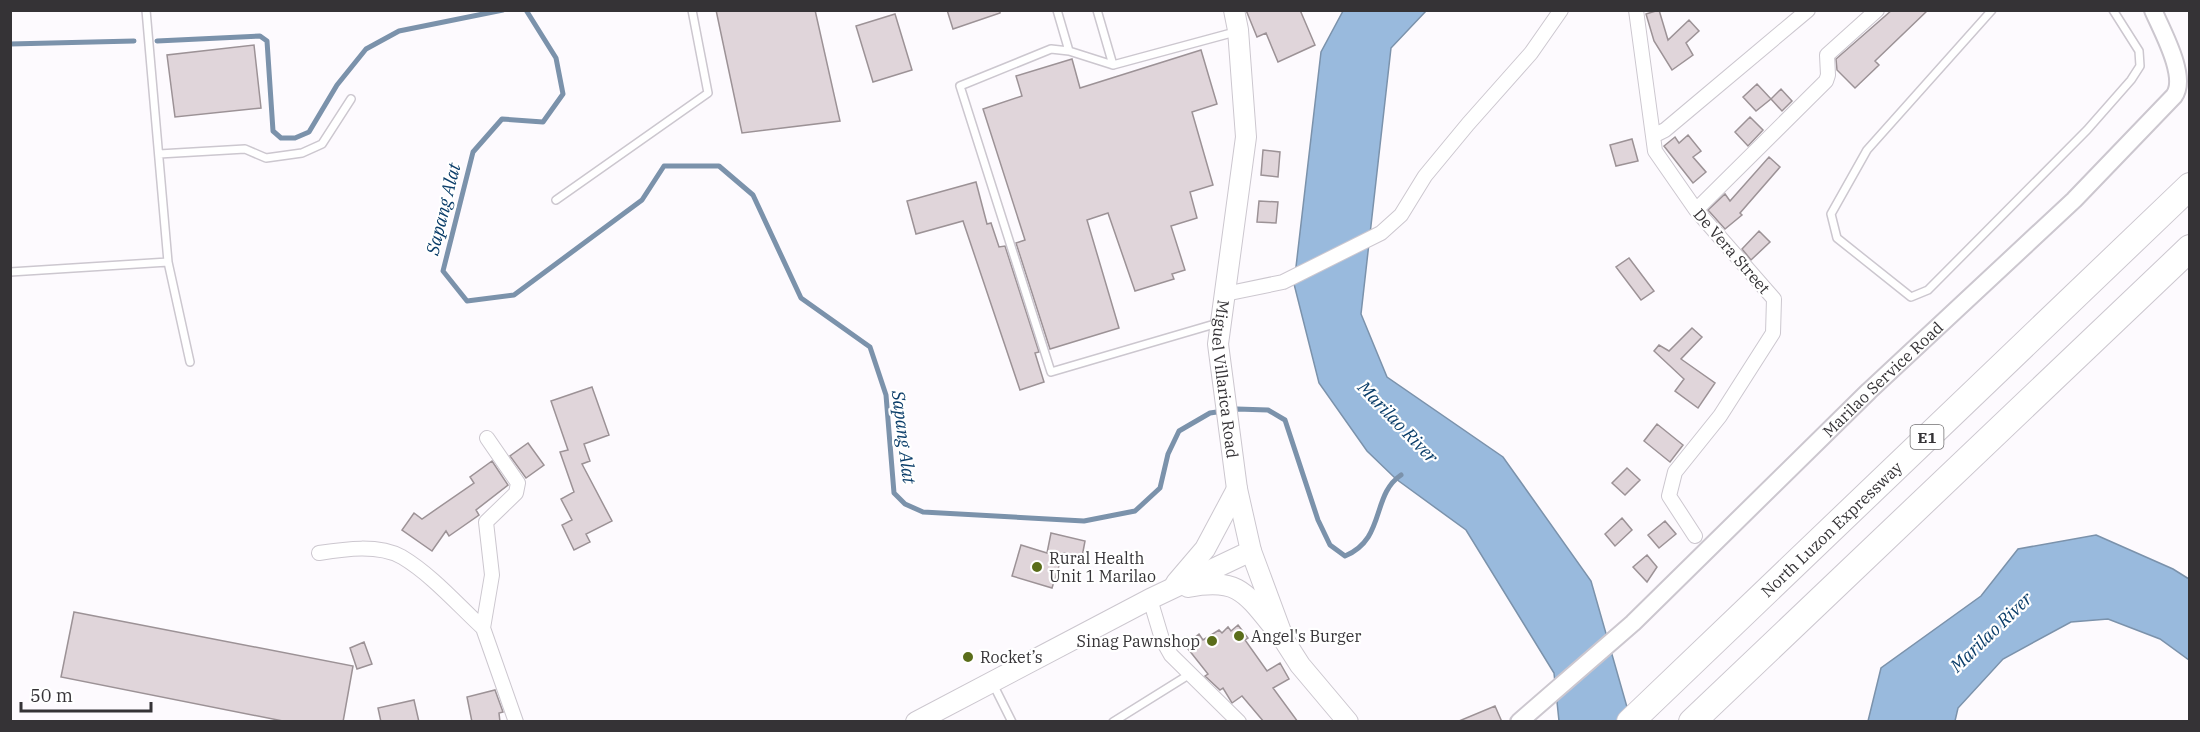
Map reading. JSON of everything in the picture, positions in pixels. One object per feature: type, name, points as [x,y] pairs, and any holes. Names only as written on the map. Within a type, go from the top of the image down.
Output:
[{"type":"highway","name":"North Luzon Expressway","points":[[1630,722],[2190,186]]},
{"type":"highway","name":"E1","points":[[1692,722],[2190,248]]},
{"type":"main road","name":"Miguel Villarica Road","points":[[1234,10],[1238,30],[1246,137],[1218,344],[1237,489],[1251,551],[1284,640],[1300,665],[1348,722]]},
{"type":"main road","points":[[1159,595],[1205,549],[1237,489]]},
{"type":"main road","points":[[916,722],[1159,595],[1251,551]]},
{"type":"main road","points":[[1159,595],[1207,583],[1233,585],[1256,604],[1284,640]]},
{"type":"street","points":[[1225,294],[1283,282],[1381,233],[1401,215],[1425,176],[1460,133],[1532,53],[1561,10]]},
{"type":"street","name":"De Vera Street","points":[[1636,10],[1655,151],[1696,210],[1774,299],[1773,333],[1720,416],[1675,472],[1669,496],[1695,536]]},
{"type":"street","points":[[1653,136],[1665,130],[1808,10]]},
{"type":"street","points":[[1696,210],[1826,81],[1827,55],[1831,49],[1877,10]]},
{"type":"street","name":"Marilao Service Road","points":[[1521,720],[1633,623],[1869,391],[2074,200],[2174,96],[2179,90],[2179,75],[2154,10]]},
{"type":"street","points":[[483,628],[492,575],[486,522],[516,493],[518,483],[487,438]]},
{"type":"street","points":[[319,553],[348,548],[376,550],[401,556],[427,576],[483,628],[516,722]]},
{"type":"street","points":[[1159,595],[1162,639],[1171,655],[1239,722]]},
{"type":"lane","points":[[146,10],[168,262],[190,362]]},
{"type":"lane","points":[[556,200],[708,93],[692,10]]},
{"type":"lane","points":[[1057,10],[1069,51]]},
{"type":"lane","points":[[1096,10],[1113,65]]},
{"type":"lane","points":[[1992,10],[1867,150],[1831,214],[1837,238],[1911,297],[1928,290],[2087,130],[2132,80],[2140,66],[2139,51],[2113,10]]},
{"type":"lane","points":[[1221,322],[1051,372],[960,86],[1051,49],[1069,51],[1113,65],[1238,30]]},
{"type":"lane","points":[[159,154],[245,149],[266,158],[302,153],[322,144],[351,99]]},
{"type":"lane","points":[[10,272],[168,262]]},
{"type":"lane","points":[[1113,722],[1191,674]]},
{"type":"lane","points":[[992,682],[1012,722]]},
{"type":"water","name":"Marilao River","points":[[1343,11],[1426,11],[1391,48],[1361,314],[1387,377],[1503,457],[1591,581],[1631,721],[1559,721],[1554,673],[1466,530],[1396,479],[1367,451],[1319,383],[1294,284],[1321,52]]},
{"type":"water","name":"Marilao River","points":[[2096,535],[2173,569],[2189,579],[2189,660],[2160,639],[2108,619],[2071,622],[2003,659],[1958,708],[1955,721],[1868,721],[1881,668],[1981,596],[2018,549]]},
{"type":"building","points":[[716,10],[815,10],[840,121],[742,133]]},
{"type":"building","points":[[947,10],[1000,10],[1000,13],[953,29]]},
{"type":"building","points":[[1246,10],[1300,10],[1315,45],[1278,62],[1266,33],[1257,37]]},
{"type":"building","points":[[1659,10],[1668,40],[1689,20],[1699,31],[1686,43],[1693,55],[1672,70],[1654,41],[1646,14]]},
{"type":"building","points":[[1892,10],[1928,10],[1875,61],[1879,65],[1855,88],[1837,70],[1836,59]]},
{"type":"building","points":[[895,14],[912,70],[873,82],[856,26]]},
{"type":"building","points":[[254,45],[261,108],[175,117],[167,55]]},
{"type":"building","points":[[1201,50],[1217,104],[1192,112],[1213,185],[1190,192],[1197,218],[1171,226],[1185,270],[1172,274],[1174,279],[1135,291],[1108,213],[1087,220],[1119,328],[1050,349],[1016,243],[1025,240],[983,109],[1022,96],[1016,76],[1072,59],[1080,88]]},
{"type":"building","points":[[1757,84],[1771,99],[1756,111],[1743,97]]},
{"type":"building","points":[[1781,89],[1792,101],[1782,111],[1771,99]]},
{"type":"building","points":[[1750,117],[1763,130],[1748,146],[1735,132]]},
{"type":"building","points":[[1688,135],[1701,151],[1693,157],[1706,172],[1693,183],[1664,146],[1675,137],[1679,143]]},
{"type":"building","points":[[1632,139],[1638,161],[1616,166],[1610,145]]},
{"type":"building","points":[[1263,150],[1280,152],[1278,177],[1261,175]]},
{"type":"building","points":[[1769,157],[1780,167],[1740,213],[1742,215],[1725,229],[1708,210],[1725,194],[1730,201]]},
{"type":"building","points":[[976,182],[987,224],[991,223],[999,247],[1005,246],[1039,352],[1035,353],[1044,382],[1020,390],[963,221],[916,234],[907,201]]},
{"type":"building","points":[[1259,201],[1278,202],[1276,223],[1257,222]]},
{"type":"building","points":[[1759,231],[1770,242],[1751,260],[1742,249]]},
{"type":"building","points":[[1629,258],[1654,291],[1641,300],[1616,267]]},
{"type":"building","points":[[1692,328],[1702,337],[1681,359],[1715,383],[1698,408],[1675,391],[1684,379],[1654,351],[1659,345],[1669,351]]},
{"type":"building","points":[[592,387],[609,435],[584,444],[590,461],[582,464],[612,521],[586,534],[590,542],[574,550],[562,525],[572,520],[561,499],[574,492],[560,452],[568,450],[551,401]]},
{"type":"building","points":[[1657,424],[1683,445],[1670,462],[1644,441]]},
{"type":"building","points":[[528,443],[544,465],[526,478],[510,456]]},
{"type":"building","points":[[492,461],[508,485],[476,510],[479,515],[449,536],[446,531],[432,551],[402,530],[414,513],[422,519],[474,483],[470,477]]},
{"type":"building","points":[[1627,468],[1640,480],[1625,495],[1612,483]]},
{"type":"building","points":[[1622,518],[1632,530],[1615,546],[1605,534]]},
{"type":"building","points":[[1665,521],[1676,534],[1659,548],[1648,535]]},
{"type":"building","name":"Rural Health Unit 1 Marilao","points":[[1051,533],[1085,541],[1082,557],[1063,553],[1052,588],[1012,576],[1021,545],[1047,553]]},
{"type":"building","points":[[1647,555],[1657,567],[1647,582],[1633,567]]},
{"type":"building","points":[[74,612],[353,666],[343,722],[288,722],[61,677]]},
{"type":"building","points":[[1238,625],[1248,638],[1245,640],[1267,671],[1280,663],[1289,679],[1273,688],[1298,722],[1264,722],[1242,696],[1232,703],[1223,688],[1220,690],[1205,676],[1208,674],[1185,645],[1199,634],[1203,640],[1219,630],[1222,633],[1228,627],[1231,631]]},
{"type":"building","points":[[364,642],[372,664],[357,669],[350,648]]},
{"type":"building","points":[[495,690],[503,712],[499,713],[500,722],[472,722],[467,697]]},
{"type":"building","points":[[414,700],[419,722],[381,722],[378,708]]},
{"type":"building","points":[[1495,706],[1502,722],[1459,722],[1459,721]]},
{"type":"waterway","name":"Sapang Alat","points":[[157,41],[260,36],[267,41],[273,131],[281,138],[295,138],[309,132],[337,85],[366,49],[399,31],[503,10]]},
{"type":"waterway","name":"Sapang Alat","points":[[526,10],[556,58],[563,94],[543,122],[502,119],[473,152],[443,271],[467,301],[514,295],[642,200],[664,166],[719,166],[753,195],[801,298],[870,347],[886,395],[894,493],[905,504],[923,512],[1084,521],[1135,511],[1160,488],[1168,454],[1179,431],[1210,413],[1237,409],[1268,410],[1285,420],[1318,520],[1330,545],[1345,556],[1367,539],[1385,494],[1401,475]]},
{"type":"waterway","name":"Sapang Alat","points":[[10,44],[134,41]]},
{"type":"place","name":"Rural Health Unit 1 Marilao","points":[[1037,567]]},
{"type":"place","name":"Angel's Burger","points":[[1239,636]]},
{"type":"place","name":"Sinag Pawnshop","points":[[1212,641]]},
{"type":"place","name":"Rocket’s","points":[[968,657]]}]
